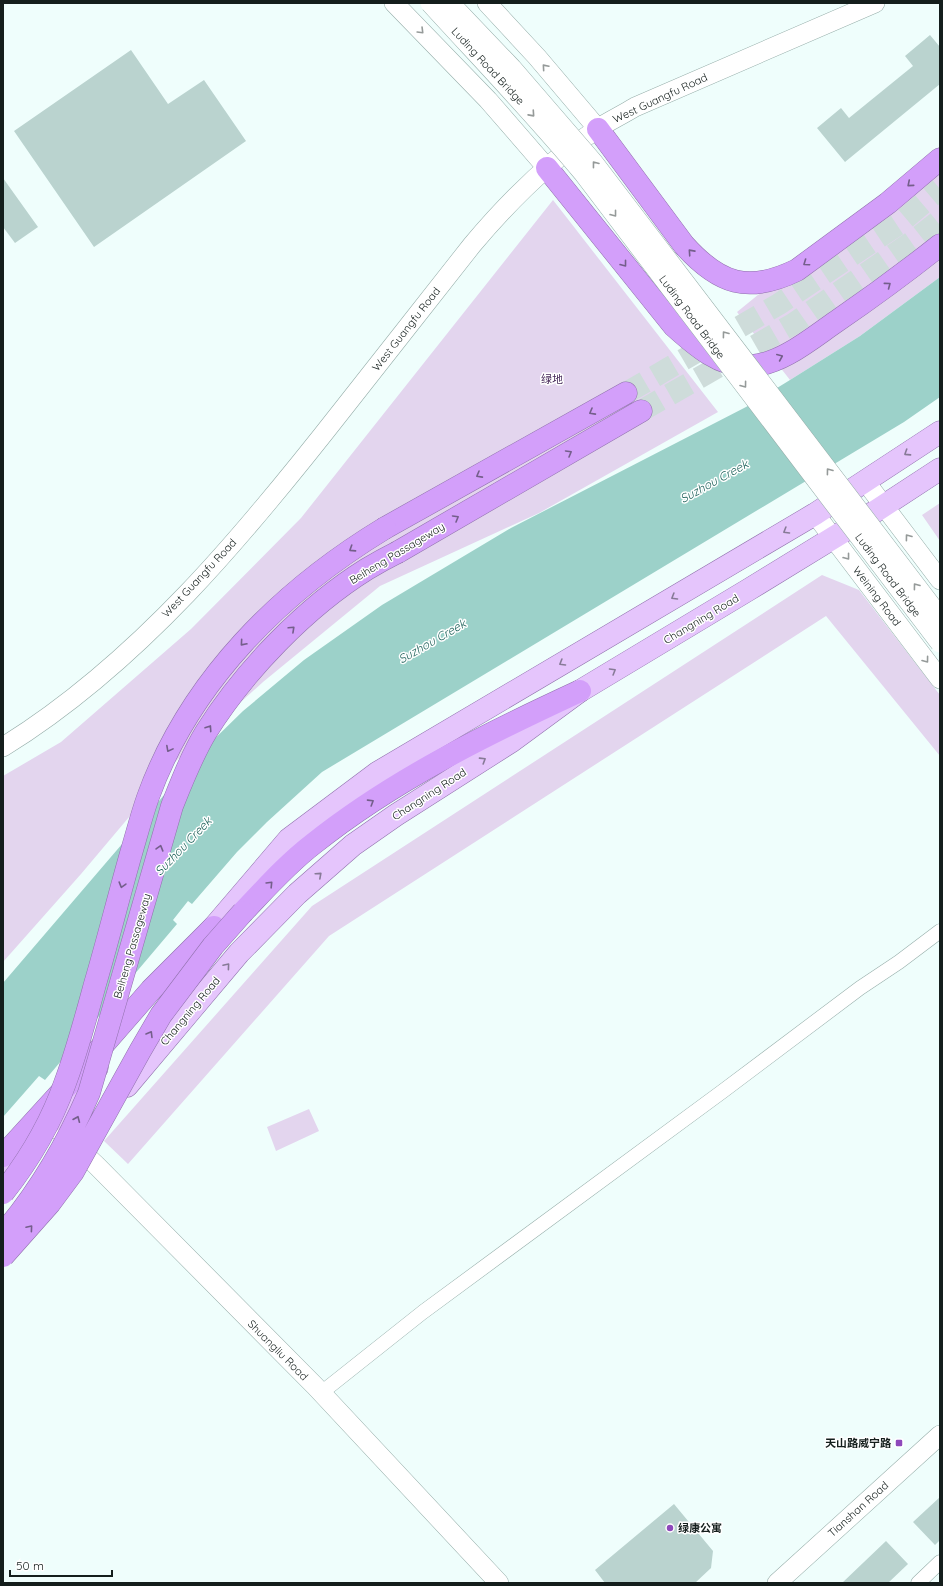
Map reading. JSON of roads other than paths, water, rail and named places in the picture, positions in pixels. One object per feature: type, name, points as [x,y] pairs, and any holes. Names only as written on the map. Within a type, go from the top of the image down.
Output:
[{"type":"highway","points":[[598,128],[679,239],[700,262],[722,277],[737,282],[750,283],[768,281],[797,270],[888,203],[940,159]]},
{"type":"highway","points":[[546,168],[674,326],[708,354],[729,363],[750,366],[768,362],[794,351],[871,298],[940,245]]},
{"type":"highway","points":[[3,1193],[33,1151],[50,1119],[65,1084],[79,1041],[148,798],[164,758],[184,719],[206,687],[250,635],[273,612],[319,572],[351,549],[385,528],[626,393]]},
{"type":"highway","name":"Beiheng Passageway","points":[[3,1234],[34,1195],[54,1164],[73,1130],[89,1093],[172,806],[187,769],[206,732],[246,677],[268,652],[290,631],[335,591],[367,569],[641,411]]},
{"type":"highway","points":[[3,1256],[50,1203],[73,1172],[140,1051],[184,983],[213,946],[273,880],[311,845],[355,812],[412,776],[484,737],[580,691]]},
{"type":"highway","points":[[3,1156],[76,1076],[151,990],[214,927]]},
{"type":"main road","points":[[394,3],[488,100],[546,168]]},
{"type":"main road","name":"Luding Road Bridge","points":[[430,3],[502,79],[583,173],[940,643]]},
{"type":"main road","name":"Luding Road Bridge","points":[[450,3],[512,68],[594,162],[940,617]]},
{"type":"main road","points":[[487,3],[598,128]]},
{"type":"main road","name":"West Guangfu Road","points":[[3,747],[75,696],[128,651],[192,589],[251,523],[304,459],[472,245],[510,202],[546,168],[598,128],[635,108],[875,3]]},
{"type":"main road","points":[[3,1174],[51,1123],[289,839],[377,773],[815,514],[940,432]]},
{"type":"main road","name":"Changning Road","points":[[3,1221],[76,1146],[239,953],[297,894],[352,845],[512,741],[580,691],[748,590],[884,506],[940,469]]},
{"type":"main road","points":[[865,481],[940,580]]},
{"type":"main road","name":"Weining Road","points":[[815,514],[940,678]]},
{"type":"main road","name":"Shuangliu Road","points":[[51,1123],[76,1146],[321,1393],[499,1583]]},
{"type":"main road","name":"Tianshan Road","points":[[777,1583],[940,1435]]},
{"type":"street","points":[[321,1393],[423,1312],[860,988],[899,962],[940,931]]},
{"type":"street","points":[[918,1583],[940,1562]]},
{"type":"water","name":"Suzhou Creek","points":[[940,277],[940,397],[904,422],[322,772],[267,822],[237,852],[192,904],[188,901],[173,920],[177,924],[45,1080],[39,1076],[3,1117],[3,983],[200,753],[243,711],[304,660],[382,605],[511,528],[746,407],[860,336]]},
{"type":"tunnel","points":[[626,393],[779,304],[900,223],[940,189]]},
{"type":"tunnel","points":[[641,411],[793,324],[916,239],[940,220]]},
{"type":"place","name":"天山路威宁路","points":[[899,1443]]},
{"type":"place","name":"绿康公寓","points":[[670,1528]]},
{"type":"park label","name":"绿地","points":[[552,379]]}]
